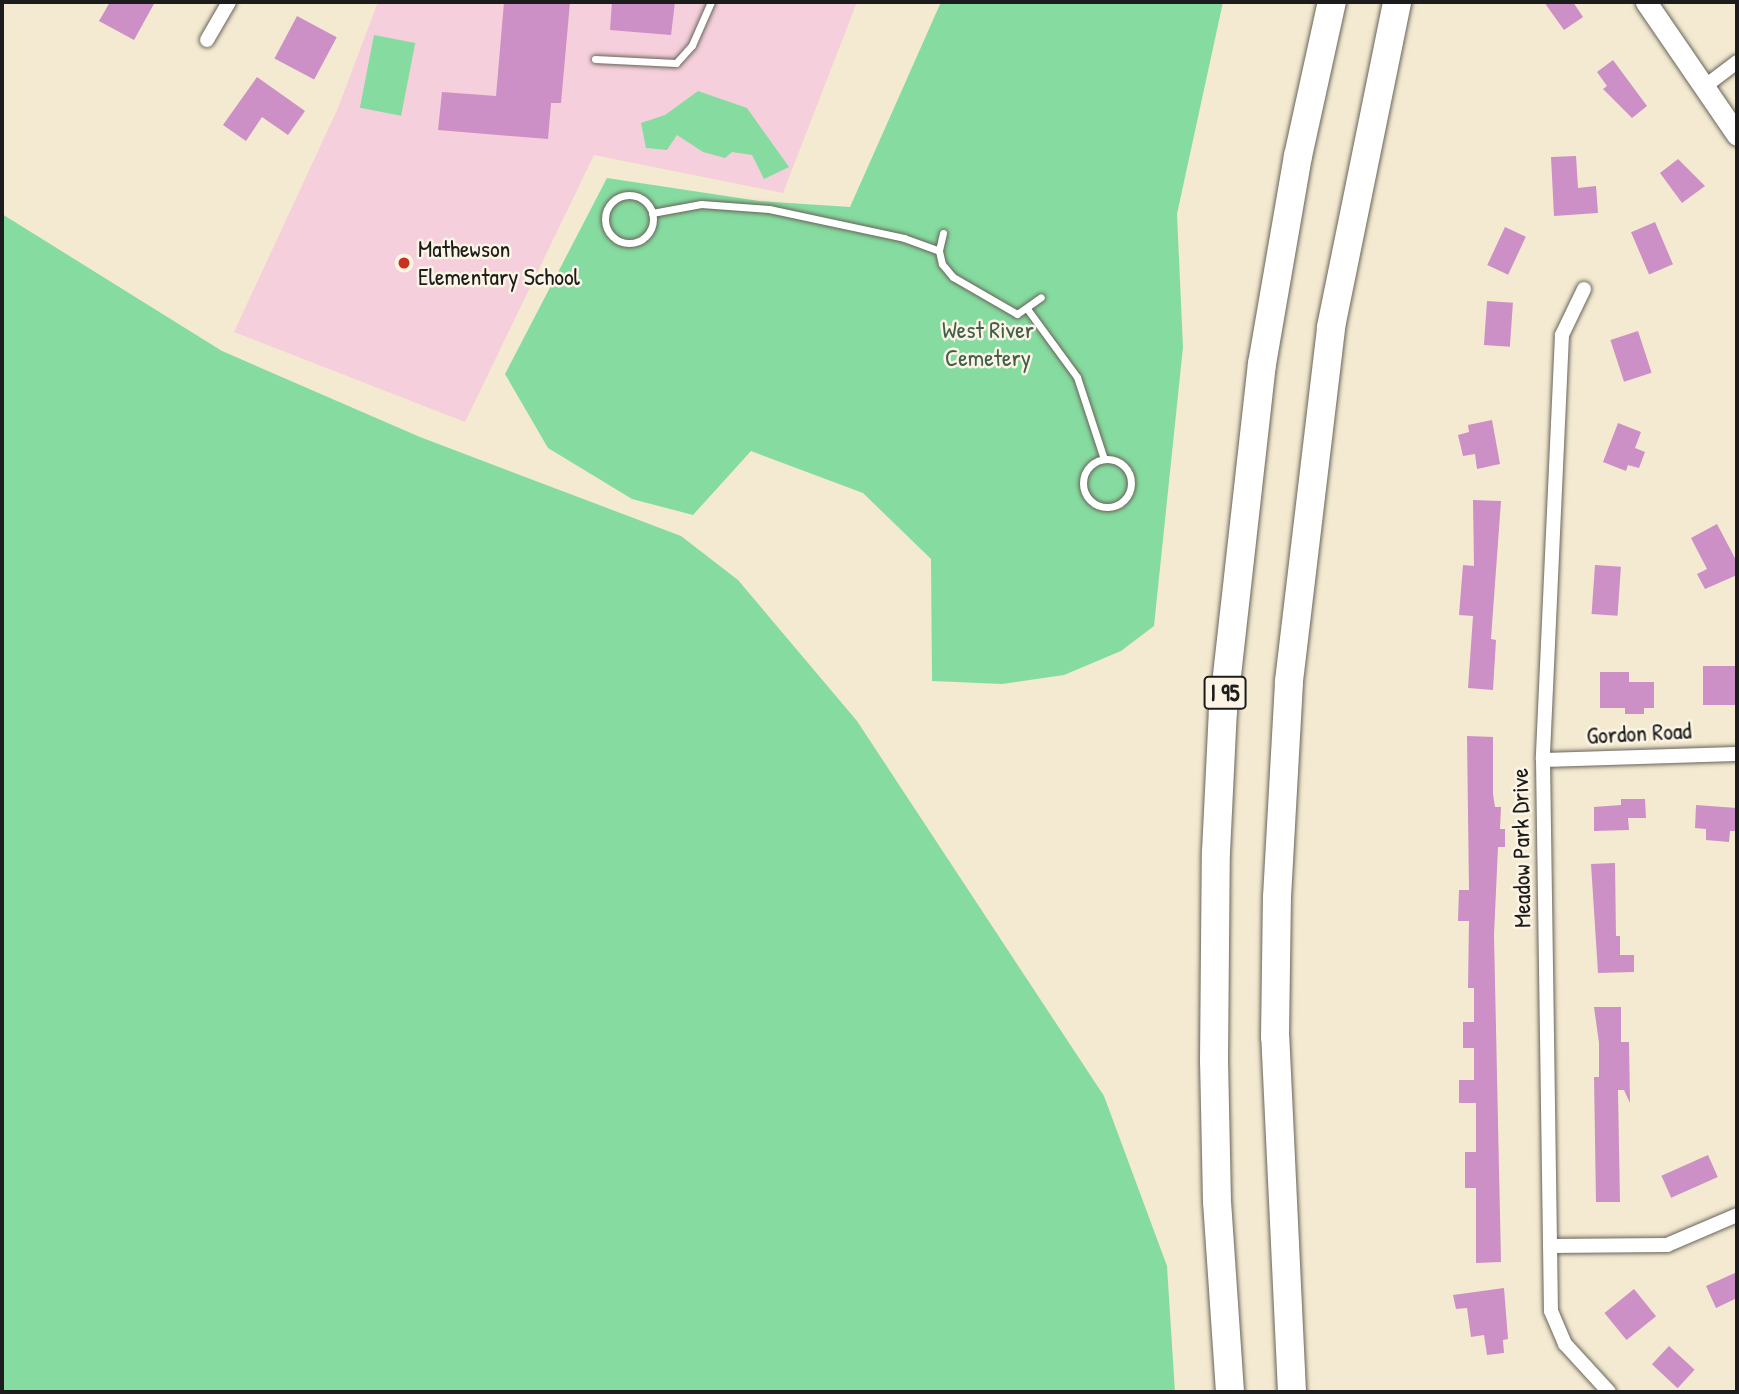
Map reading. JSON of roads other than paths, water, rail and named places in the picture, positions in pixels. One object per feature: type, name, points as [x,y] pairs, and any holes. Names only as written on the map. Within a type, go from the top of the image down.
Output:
[{"type":"highway","name":"I 95","points":[[1230,1392],[1218,1225],[1214,1048],[1216,852],[1223,711],[1242,514],[1272,295],[1332,2]]},
{"type":"highway","points":[[1292,1392],[1275,1037],[1277,897],[1289,681],[1331,327],[1397,2]]},
{"type":"street","points":[[207,40],[229,2]]},
{"type":"street","points":[[1646,2],[1737,135]]},
{"type":"street","points":[[1704,88],[1737,62]]},
{"type":"street","name":"Meadow Park Drive","points":[[1584,289],[1562,335],[1543,760],[1551,1311],[1564,1344],[1609,1392]]},
{"type":"street","name":"Gordon Road","points":[[1543,760],[1737,754]]},
{"type":"street","points":[[1550,1246],[1667,1245],[1737,1215]]},
{"type":"lane","points":[[594,59],[676,63],[692,45],[711,2]]},
{"type":"lane","points":[[621,196],[644,200],[652,213],[650,229],[639,240],[624,242],[606,228],[606,212],[621,196]]},
{"type":"lane","points":[[652,213],[701,204],[769,209],[904,238],[939,251]]},
{"type":"lane","points":[[943,233],[939,251],[942,264],[963,283],[1004,310],[1017,314],[1028,310],[1041,297]]},
{"type":"lane","points":[[1028,310],[1077,377],[1104,459]]},
{"type":"lane","points":[[1104,459],[1120,463],[1131,483],[1121,503],[1107,507],[1087,497],[1083,481],[1090,467],[1104,459]]},
{"type":"place","name":"Mathewson Elementary School","points":[[404,263]]},
{"type":"park label","name":"West River Cemetery","points":[[988,344]]}]
